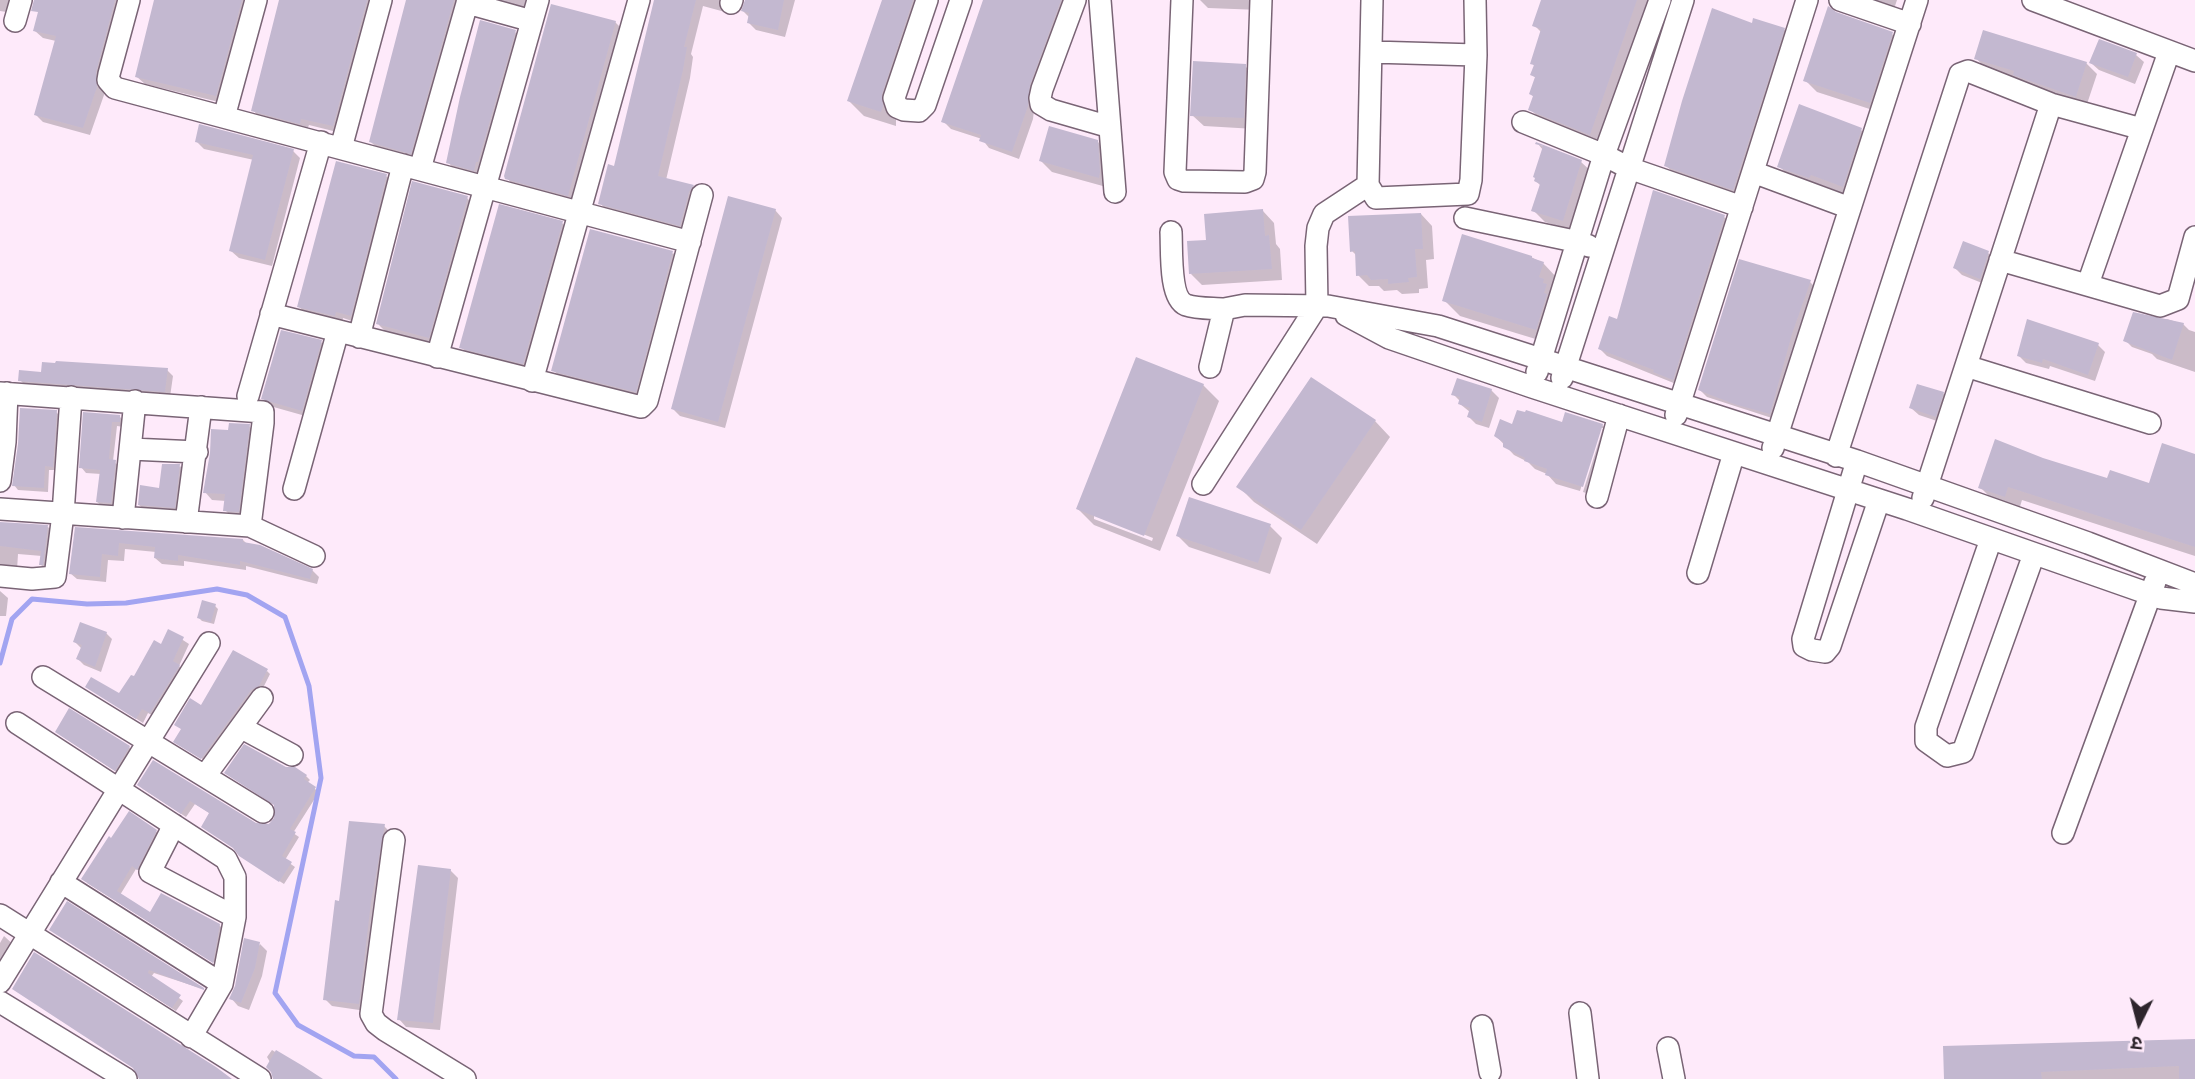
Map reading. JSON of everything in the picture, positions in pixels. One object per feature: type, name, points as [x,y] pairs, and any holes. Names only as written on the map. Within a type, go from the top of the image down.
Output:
[{"type":"street","points":[[15,21],[21,0]]},
{"type":"street","points":[[130,0],[109,74],[110,85],[690,243]]},
{"type":"street","points":[[223,117],[256,0]]},
{"type":"street","points":[[248,396],[271,314],[381,0]]},
{"type":"street","points":[[437,356],[538,0]]},
{"type":"street","points":[[532,381],[639,0]]},
{"type":"street","points":[[927,0],[894,97],[897,107],[904,110],[919,111],[925,105],[961,0]]},
{"type":"street","points":[[1075,0],[1042,89],[1041,104],[1051,110],[1110,127]]},
{"type":"street","points":[[1100,0],[1115,191]]},
{"type":"street","points":[[1182,0],[1175,172],[1178,179],[1184,181],[1245,183],[1253,179],[1255,172],[1261,0]]},
{"type":"street","points":[[1372,0],[1368,185],[1376,198],[1468,194],[1471,180],[1476,55],[1475,0]]},
{"type":"street","points":[[1532,387],[1604,155],[1660,0]]},
{"type":"street","points":[[1556,395],[1684,0]]},
{"type":"street","points":[[1671,432],[1807,0]]},
{"type":"street","points":[[1840,0],[1909,24]]},
{"type":"street","points":[[1768,464],[1917,0]]},
{"type":"street","points":[[2033,0],[2195,61]]},
{"type":"street","points":[[359,337],[467,2],[532,21]]},
{"type":"street","points":[[1372,52],[1476,55]]},
{"type":"street","points":[[2088,284],[2169,52]]},
{"type":"street","points":[[1836,456],[1960,74],[1968,71],[2051,104],[2142,129]]},
{"type":"street","points":[[1633,76],[1657,82]]},
{"type":"street","points":[[1918,513],[2051,104]]},
{"type":"street","points":[[1523,122],[1629,168],[1742,207]]},
{"type":"street","points":[[1753,172],[1850,208]]},
{"type":"street","points":[[1203,484],[1323,306],[1316,246],[1318,228],[1325,215],[1368,185]]},
{"type":"street","points":[[271,314],[634,407],[645,405],[702,195]]},
{"type":"street","points":[[1465,218],[1579,242],[1602,252]]},
{"type":"street","points":[[1171,232],[1175,293],[1180,301],[1188,306],[1224,309],[1245,306],[1323,306],[1438,326],[1857,461],[2088,542],[2195,584]]},
{"type":"street","points":[[2000,260],[2160,306],[2178,299],[2195,237]]},
{"type":"street","points":[[1323,306],[1390,338],[1532,387],[1918,513],[2161,598],[2195,602]]},
{"type":"street","points":[[1210,367],[1224,309]]},
{"type":"street","points":[[294,489],[338,331]]},
{"type":"street","points":[[1966,366],[2150,423]]},
{"type":"street","points":[[0,481],[4,393],[263,412],[250,526]]},
{"type":"street","points":[[0,576],[32,579],[55,577],[63,514],[71,397]]},
{"type":"street","points":[[123,518],[135,401]]},
{"type":"street","points":[[186,522],[201,407]]},
{"type":"street","points":[[1597,496],[1619,415]]},
{"type":"street","points":[[131,449],[197,452]]},
{"type":"street","points":[[1698,573],[1734,453]]},
{"type":"street","points":[[1857,461],[1803,639],[1804,646],[1812,650],[1825,652],[1830,646],[1879,500]]},
{"type":"street","points":[[0,509],[250,526],[314,556]]},
{"type":"street","points":[[1991,539],[1926,727],[1926,741],[1947,756],[1964,752],[2034,554]]},
{"type":"street","points":[[2063,833],[2159,570]]},
{"type":"street","points":[[0,982],[209,643]]},
{"type":"street","points":[[43,677],[262,812]]},
{"type":"street","points":[[205,776],[262,698]]},
{"type":"street","points":[[17,723],[226,859],[231,867],[235,877],[235,917],[222,984],[191,1037]]},
{"type":"street","points":[[242,727],[292,755]]},
{"type":"street","points":[[174,825],[150,872],[235,917]]},
{"type":"street","points":[[394,840],[371,1014],[376,1023],[385,1030],[465,1079]]},
{"type":"street","points":[[61,882],[222,984]]},
{"type":"street","points":[[0,915],[250,1076]]},
{"type":"street","points":[[0,1002],[126,1079]]},
{"type":"street","points":[[1580,1013],[1588,1079]]},
{"type":"street","points":[[1482,1026],[1489,1077]]},
{"type":"street","points":[[1668,1048],[1674,1079]]},
{"type":"building","points":[[34,0],[115,0],[96,72],[97,87],[83,128],[34,115],[56,36],[33,31],[38,12],[31,11]]},
{"type":"building","points":[[154,0],[242,0],[216,96],[135,77]]},
{"type":"building","points":[[279,0],[367,0],[333,126],[301,119],[300,124],[251,111]]},
{"type":"building","points":[[406,0],[454,0],[411,154],[369,142]]},
{"type":"building","points":[[654,0],[696,0],[658,176],[694,185],[689,192],[680,226],[598,204],[608,164],[614,166]]},
{"type":"building","points":[[745,0],[784,0],[778,30],[747,23],[749,13],[741,11]]},
{"type":"building","points":[[882,0],[913,0],[882,94],[881,112],[847,101]]},
{"type":"building","points":[[983,0],[1061,0],[1030,85],[1028,106],[1012,152],[979,141],[981,135],[941,122]]},
{"type":"building","points":[[1541,0],[1637,0],[1590,135],[1528,110],[1533,96],[1529,94],[1535,77],[1530,75],[1534,65],[1530,64],[1541,29],[1532,26]]},
{"type":"building","points":[[551,4],[616,21],[568,196],[505,179],[504,176]]},
{"type":"building","points":[[1828,6],[1836,12],[1893,32],[1870,103],[1803,81]]},
{"type":"building","points":[[1712,8],[1752,23],[1753,18],[1785,28],[1733,190],[1664,166]]},
{"type":"building","points":[[480,20],[516,30],[474,171],[446,163]]},
{"type":"building","points":[[1983,30],[2087,62],[2076,97],[2013,75],[2014,71],[1974,59]]},
{"type":"building","points":[[2099,39],[2137,53],[2128,77],[2089,63]]},
{"type":"building","points":[[1193,61],[1246,64],[1244,118],[1190,116]]},
{"type":"building","points":[[1799,104],[1862,128],[1843,187],[1811,175],[1809,178],[1777,167]]},
{"type":"building","points":[[199,124],[294,149],[265,260],[229,251],[253,155],[195,142]]},
{"type":"building","points":[[1049,126],[1098,140],[1099,178],[1039,161]]},
{"type":"building","points":[[1536,142],[1582,160],[1563,221],[1531,211],[1540,184],[1534,181],[1533,177],[1543,146],[1535,144]]},
{"type":"building","points":[[336,161],[387,174],[351,316],[336,312],[335,316],[297,307]]},
{"type":"building","points":[[412,181],[468,196],[429,338],[376,324]]},
{"type":"building","points":[[1653,190],[1725,215],[1673,380],[1598,349],[1609,316],[1617,319]]},
{"type":"building","points":[[728,196],[776,209],[718,422],[671,409]]},
{"type":"building","points":[[499,204],[563,221],[523,364],[459,348]]},
{"type":"building","points":[[1263,209],[1272,269],[1189,274],[1187,241],[1206,240],[1204,214]]},
{"type":"building","points":[[1421,213],[1423,249],[1415,249],[1417,277],[1408,278],[1409,282],[1388,284],[1388,279],[1371,280],[1367,275],[1356,276],[1355,251],[1350,252],[1348,216]]},
{"type":"building","points":[[590,229],[673,251],[636,392],[551,371]]},
{"type":"building","points":[[1462,234],[1544,262],[1539,277],[1547,284],[1544,293],[1547,294],[1536,330],[1442,301]]},
{"type":"building","points":[[1963,241],[1989,251],[1980,279],[1953,268]]},
{"type":"building","points":[[1739,259],[1811,280],[1792,334],[1770,414],[1698,390]]},
{"type":"building","points":[[2133,312],[2184,323],[2172,360],[2123,341]]},
{"type":"building","points":[[2027,319],[2099,343],[2088,375],[2043,359],[2042,363],[2017,356]]},
{"type":"building","points":[[281,330],[322,340],[302,411],[261,399]]},
{"type":"building","points":[[1136,357],[1204,384],[1144,536],[1076,509]]},
{"type":"building","points":[[42,362],[168,368],[165,392],[18,381],[19,370],[41,372]]},
{"type":"building","points":[[1311,377],[1376,420],[1301,530],[1236,487]]},
{"type":"building","points":[[1457,378],[1492,389],[1482,422],[1467,417],[1470,408],[1458,404],[1460,397],[1451,395]]},
{"type":"building","points":[[1917,384],[1944,392],[1936,417],[1909,408]]},
{"type":"building","points":[[20,408],[57,410],[53,467],[45,466],[44,488],[12,486]]},
{"type":"building","points":[[1517,410],[1526,410],[1562,422],[1565,412],[1603,424],[1583,487],[1545,475],[1547,469],[1524,461],[1525,458],[1503,447],[1503,442],[1494,436],[1500,419],[1512,424]]},
{"type":"building","points":[[83,412],[120,415],[120,422],[112,422],[109,459],[116,460],[111,503],[96,502],[100,470],[79,468]]},
{"type":"building","points":[[229,423],[250,424],[239,512],[223,511],[225,494],[203,493],[211,429],[228,430]]},
{"type":"building","points":[[1995,439],[2043,458],[2107,478],[2110,470],[2149,483],[2162,443],[2195,454],[2195,547],[2008,487],[2005,497],[1978,488]]},
{"type":"building","points":[[162,464],[180,464],[175,508],[138,505],[140,485],[159,488]]},
{"type":"building","points":[[1189,497],[1271,524],[1258,563],[1176,536]]},
{"type":"building","points":[[0,522],[48,525],[43,565],[39,565],[41,551],[0,546]]},
{"type":"building","points":[[75,527],[243,539],[243,542],[260,545],[313,569],[310,579],[240,561],[240,565],[178,555],[178,561],[154,558],[155,547],[119,543],[118,556],[102,554],[100,577],[69,574]]},
{"type":"building","points":[[202,600],[216,604],[211,622],[197,618]]},
{"type":"building","points":[[80,622],[107,632],[95,667],[76,659],[82,645],[73,642]]},
{"type":"building","points":[[168,629],[184,637],[173,661],[180,665],[150,713],[142,709],[136,719],[85,687],[91,677],[119,693],[131,675],[134,676],[154,640],[161,644]]},
{"type":"building","points":[[233,650],[268,669],[259,686],[251,690],[201,759],[173,742],[181,729],[174,725],[190,698],[201,705]]},
{"type":"building","points":[[69,708],[130,746],[115,771],[55,732]]},
{"type":"building","points":[[244,744],[286,767],[295,767],[307,775],[304,779],[316,787],[290,829],[296,832],[282,856],[292,862],[279,882],[201,827],[209,813],[190,801],[181,814],[137,785],[153,760],[256,823],[269,824],[274,818],[274,805],[224,773]]},
{"type":"building","points":[[129,811],[157,830],[137,870],[132,866],[117,891],[150,912],[161,893],[220,924],[213,963],[81,879]]},
{"type":"building","points":[[349,821],[385,824],[371,902],[359,1004],[323,1000],[335,900],[339,901]]},
{"type":"building","points":[[418,865],[451,869],[433,1023],[397,1020]]},
{"type":"building","points":[[67,901],[204,990],[149,970],[148,973],[181,995],[172,1008],[49,930]]},
{"type":"building","points":[[244,938],[260,942],[255,968],[241,1003],[229,999],[235,986]]},
{"type":"building","points":[[34,952],[232,1079],[139,1079],[133,1068],[12,989]]},
{"type":"building","points":[[2195,1039],[2195,1079],[2179,1079],[2179,1066],[2041,1072],[2042,1079],[1944,1079],[1943,1046]]},
{"type":"building","points":[[276,1050],[323,1079],[273,1079],[266,1067]]},
{"type":"waterway","points":[[0,663],[12,619],[32,599],[87,604],[126,603],[217,589],[247,595],[285,617],[309,686],[321,778],[275,993],[298,1025],[354,1056],[374,1057],[396,1079]]}]
